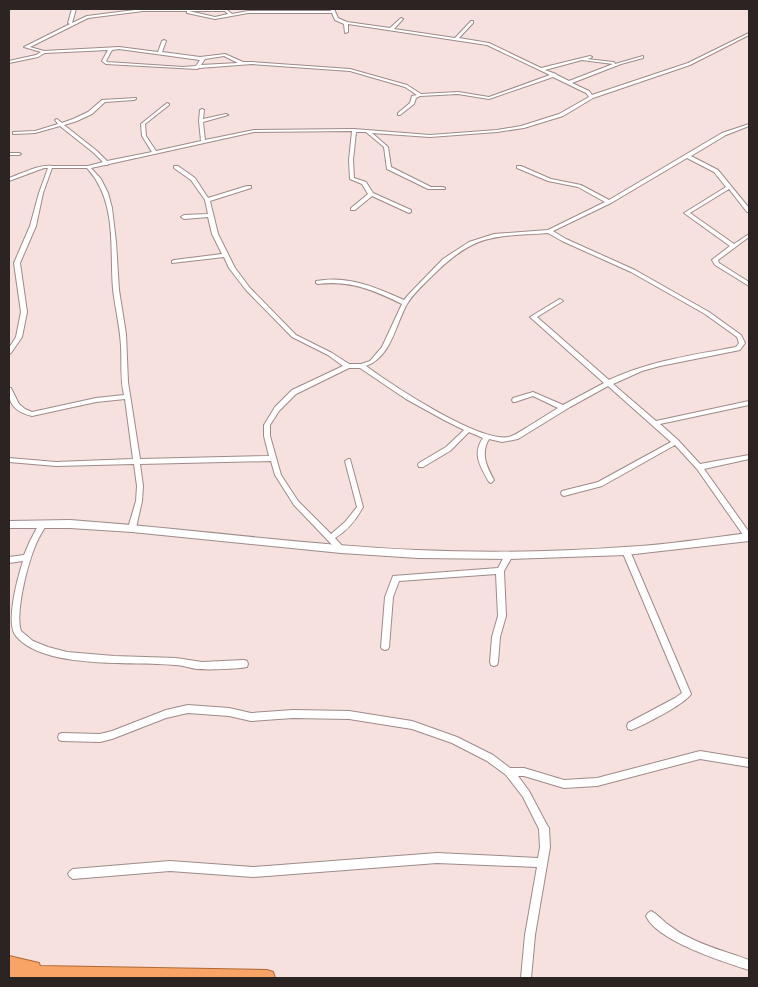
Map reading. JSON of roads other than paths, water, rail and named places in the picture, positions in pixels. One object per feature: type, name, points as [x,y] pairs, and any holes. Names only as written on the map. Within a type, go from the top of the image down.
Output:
[{"type":"highway","points":[[9,964],[52,974]]},
{"type":"highway","points":[[9,974],[267,978]]},
{"type":"street","points":[[230,14],[226,10],[143,10],[87,17],[70,23],[26,47],[44,52],[111,48],[202,58],[225,54],[241,64]]},
{"type":"street","points":[[186,11],[210,18],[220,18],[230,14],[332,10],[338,20],[346,23],[457,38],[492,46],[570,82],[588,92],[591,97]]},
{"type":"street","points":[[70,23],[74,11],[87,17]]},
{"type":"street","points":[[391,30],[401,19]]},
{"type":"street","points":[[457,38],[472,22]]},
{"type":"street","points":[[346,23],[346,32]]},
{"type":"street","points":[[9,180],[41,167],[88,167],[106,164],[254,131],[366,130],[430,136],[513,128],[561,115],[591,97],[689,64],[749,34]]},
{"type":"street","points":[[159,54],[164,42]]},
{"type":"street","points":[[111,48],[106,63],[169,68],[197,68],[241,64],[350,70],[406,86],[420,96]]},
{"type":"street","points":[[9,62],[37,56],[44,52]]},
{"type":"street","points":[[542,68],[590,57]]},
{"type":"street","points":[[570,82],[620,62],[642,57]]},
{"type":"street","points":[[197,68],[203,61],[202,58]]},
{"type":"street","points":[[583,60],[597,63],[620,62]]},
{"type":"street","points":[[400,114],[412,103],[414,97],[458,93],[489,98],[555,75]]},
{"type":"street","points":[[16,132],[35,132],[82,117],[104,101],[134,100]]},
{"type":"street","points":[[154,152],[144,136],[143,124],[167,104]]},
{"type":"street","points":[[202,110],[200,121],[203,141]]},
{"type":"street","points":[[200,121],[226,115]]},
{"type":"street","points":[[59,123],[91,146],[106,164]]},
{"type":"street","points":[[341,549],[286,490],[273,458],[267,436],[267,425],[270,417],[294,392],[348,366],[361,366],[372,362],[385,348],[405,303],[430,274],[471,243],[494,236],[550,231],[609,202],[730,131],[749,125]]},
{"type":"street","points":[[354,130],[351,177],[366,185],[371,194],[409,211]]},
{"type":"street","points":[[366,130],[386,147],[389,168],[430,188],[443,188]]},
{"type":"street","points":[[9,154],[19,154]]},
{"type":"street","points":[[688,156],[713,169],[749,211]]},
{"type":"street","points":[[9,352],[19,337],[24,312],[17,263],[33,226],[40,192],[51,166]]},
{"type":"street","points":[[88,167],[101,180],[112,222],[116,291],[124,339],[124,384],[128,397],[137,463],[139,501],[132,528]]},
{"type":"street","points":[[176,167],[193,179],[207,200],[208,215],[225,255],[248,289],[289,332],[348,366]]},
{"type":"street","points":[[519,167],[550,180],[579,186],[609,202]]},
{"type":"street","points":[[207,200],[249,187]]},
{"type":"street","points":[[729,187],[687,213],[733,246]]},
{"type":"street","points":[[353,209],[371,194]]},
{"type":"street","points":[[184,217],[208,215]]},
{"type":"street","points":[[361,366],[432,411],[469,429],[499,440],[516,437],[562,407],[610,383],[660,364],[738,349],[742,343],[739,336],[707,313],[628,268],[572,244],[550,231]]},
{"type":"street","points":[[749,235],[717,257],[715,262],[749,284]]},
{"type":"street","points":[[174,262],[225,255]]},
{"type":"street","points":[[318,282],[334,279],[355,283],[405,303]]},
{"type":"street","points":[[9,525],[43,524],[132,528],[341,549],[418,554],[509,555],[626,551],[749,537],[699,466],[676,442],[533,317],[560,301]]},
{"type":"street","points":[[9,390],[16,407],[22,412],[32,414],[96,400],[128,397]]},
{"type":"street","points":[[515,400],[533,394],[562,407]]},
{"type":"street","points":[[655,423],[749,403]]},
{"type":"street","points":[[421,465],[448,449],[469,429]]},
{"type":"street","points":[[488,437],[481,445],[481,463],[490,480]]},
{"type":"street","points":[[564,494],[600,484],[676,442]]},
{"type":"street","points":[[699,466],[749,457]]},
{"type":"street","points":[[9,460],[56,464],[273,458]]},
{"type":"street","points":[[330,538],[344,530],[360,507],[348,461]]},
{"type":"street","points":[[43,524],[27,558],[14,622],[18,633],[49,652],[117,660],[175,661],[189,665],[244,664]]},
{"type":"street","points":[[626,551],[687,694],[678,702],[631,726]]},
{"type":"street","points":[[494,662],[496,637],[502,616],[500,571],[509,555]]},
{"type":"street","points":[[9,560],[27,558]]},
{"type":"street","points":[[385,647],[389,597],[396,578],[500,571]]},
{"type":"street","points":[[62,737],[100,738],[112,736],[166,714],[188,709],[229,712],[251,717],[293,714],[349,715],[412,726],[454,740],[490,758],[509,772],[536,809],[544,828],[545,847],[530,935],[526,978]]},
{"type":"street","points":[[509,772],[524,772],[564,784],[597,782],[700,755],[749,763]]},
{"type":"street","points":[[73,874],[170,866],[253,872],[437,858],[542,863]]},
{"type":"street","points":[[651,916],[663,929],[678,938],[749,965]]}]
